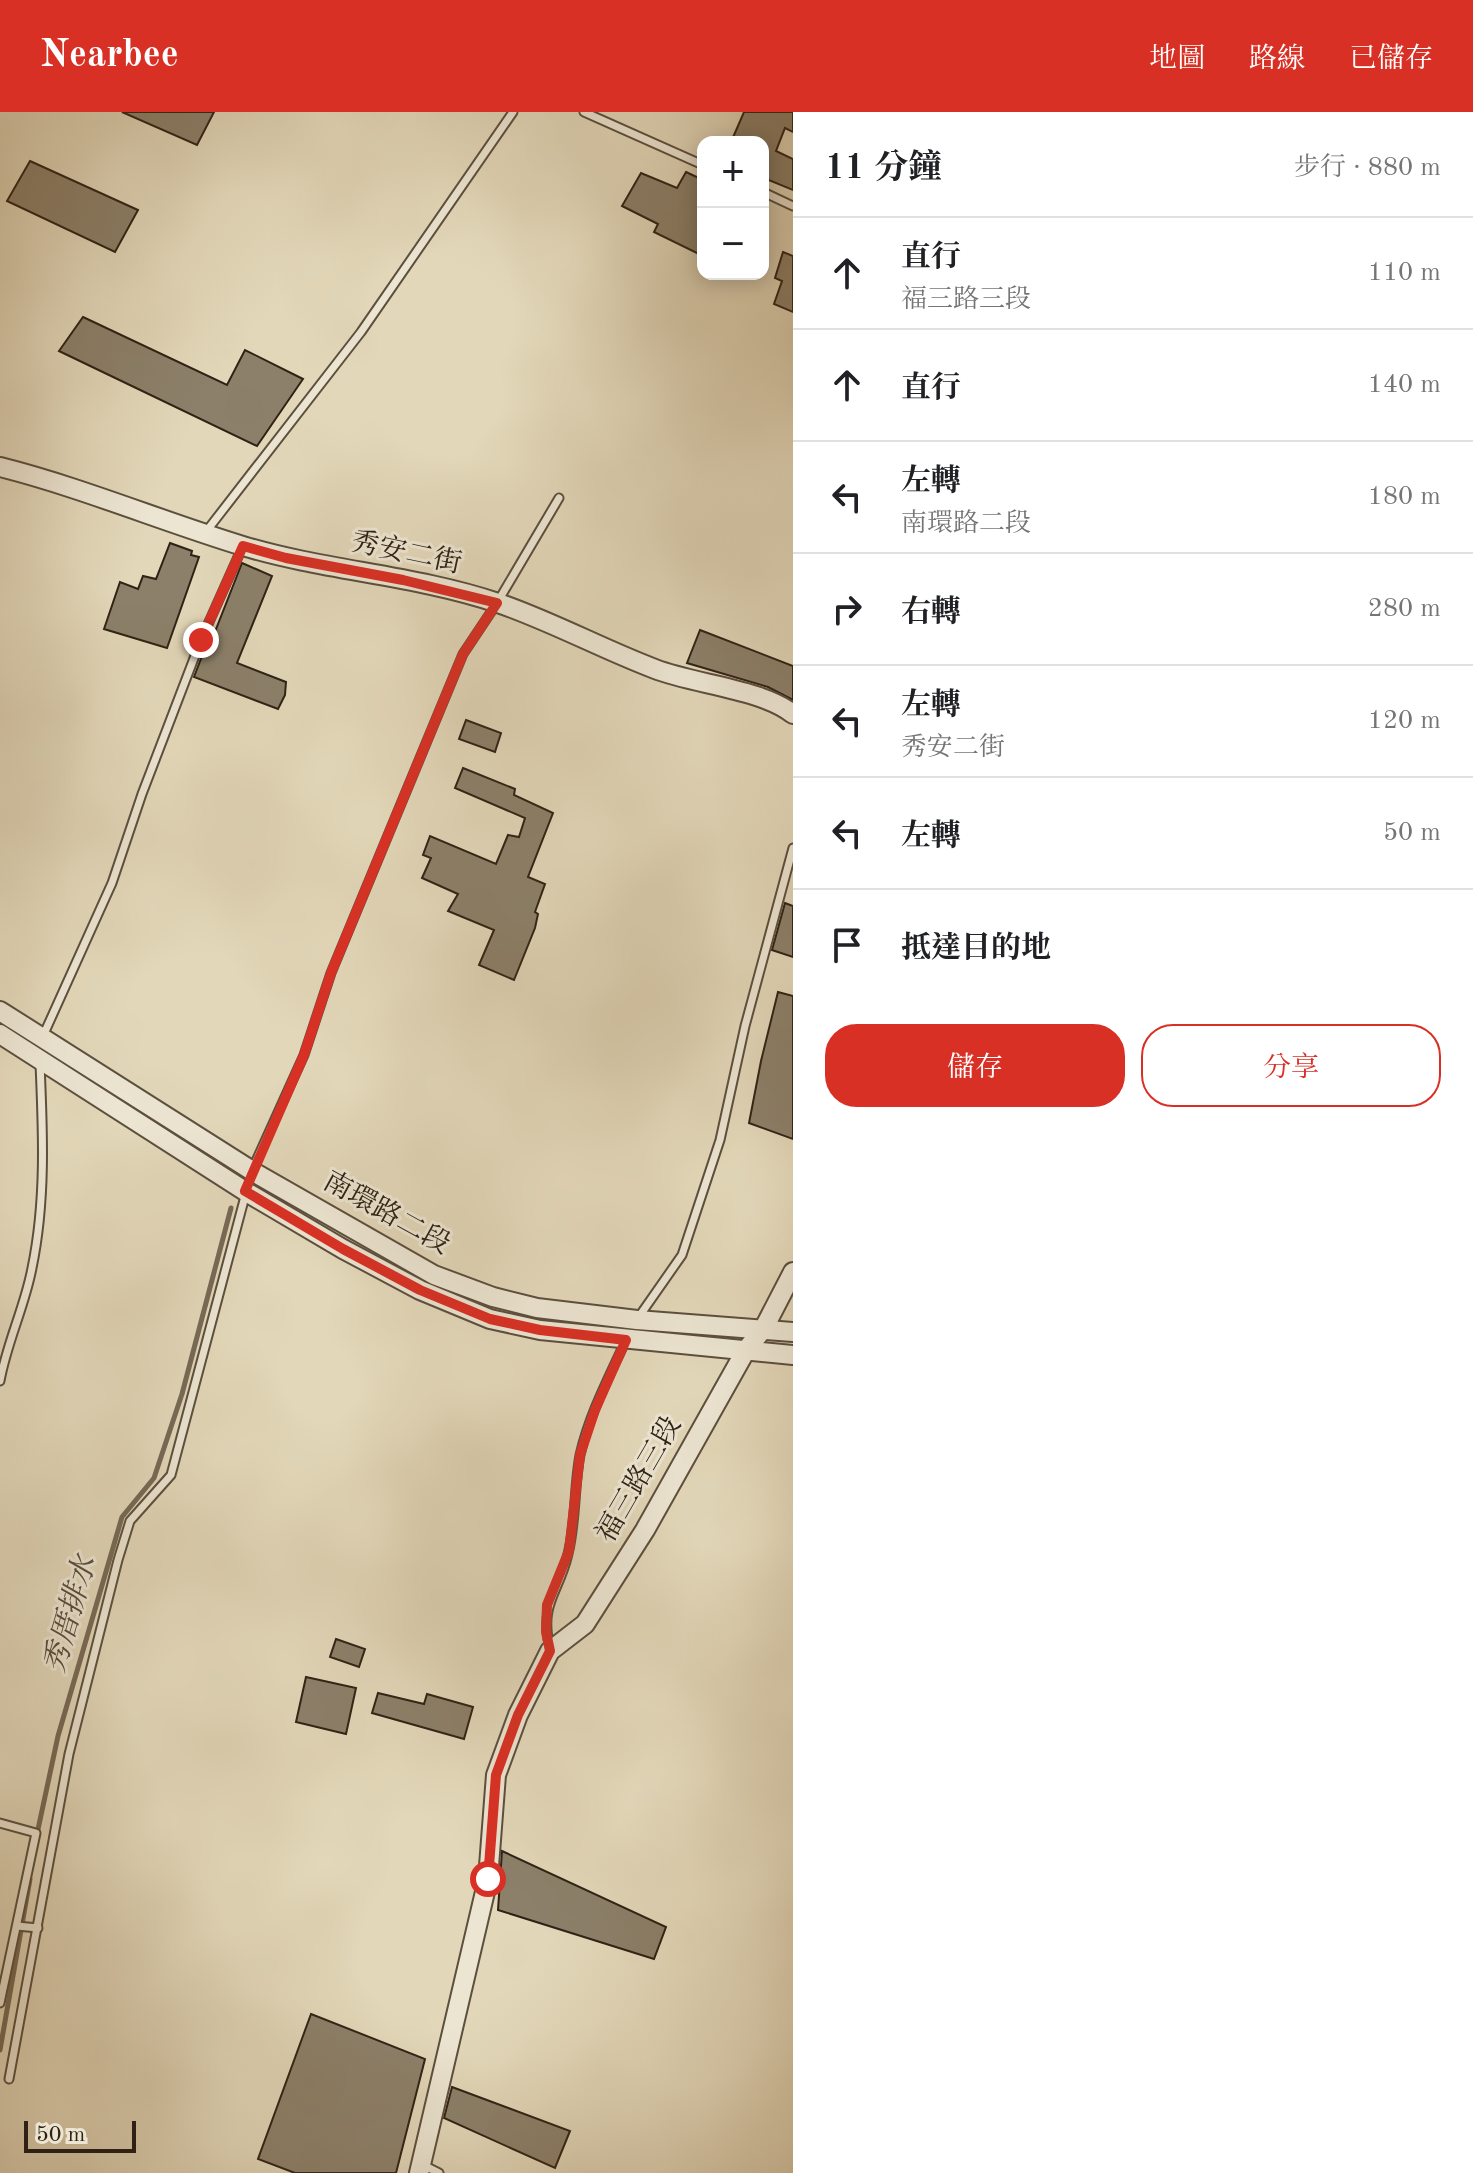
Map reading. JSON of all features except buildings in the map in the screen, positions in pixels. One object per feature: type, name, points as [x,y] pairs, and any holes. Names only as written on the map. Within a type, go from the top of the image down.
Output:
[{"type":"street","name":"秀安二街","points":[[0,467],[57,482],[286,558],[403,580],[497,603],[657,670],[749,694],[793,714]]},
{"type":"street","name":"南環路二段","points":[[0,1011],[252,1170],[434,1275],[493,1297],[537,1308],[637,1320],[793,1332]]},
{"type":"street","name":"南環路二段","points":[[0,1034],[245,1191],[343,1249],[420,1290],[490,1319],[540,1330],[793,1355]]},
{"type":"street","name":"福三路三段","points":[[427,2170],[488,1879],[496,1775],[518,1715],[550,1651],[585,1624],[645,1530],[746,1350],[764,1328],[793,1272]]},
{"type":"lane","points":[[205,533],[361,332],[513,112]]},
{"type":"lane","points":[[584,112],[697,162]]},
{"type":"lane","points":[[769,195],[793,206]]},
{"type":"lane","points":[[9,2079],[69,1754],[118,1560],[130,1521],[171,1475],[252,1170],[304,1055],[331,973],[463,654],[559,498]]},
{"type":"lane","points":[[0,1381],[4,1358],[32,1270],[42,1203],[40,1059],[43,1036],[112,883],[142,794],[201,640],[243,546]]},
{"type":"lane","points":[[550,1651],[546,1632],[547,1605],[569,1551],[580,1455],[595,1410],[626,1340],[682,1255],[720,1140],[745,1026],[793,848]]},
{"type":"lane","points":[[0,1823],[36,1833],[0,2003]]},
{"type":"lane","points":[[17,1926],[38,1928]]},
{"type":"waterway","name":"秀厝排水","points":[[37,1834],[58,1736],[122,1517],[154,1478],[182,1394],[231,1208]]},
{"type":"waterway","name":"秀厝排水","points":[[0,2050],[30,1879]]},
{"type":"route","points":[[201,640],[243,546],[497,603],[463,654],[331,973],[304,1055],[245,1191],[420,1290],[490,1319],[540,1330],[626,1340],[595,1410],[580,1455],[569,1551],[547,1605],[546,1632],[550,1651],[518,1715],[496,1775],[488,1879]]}]
